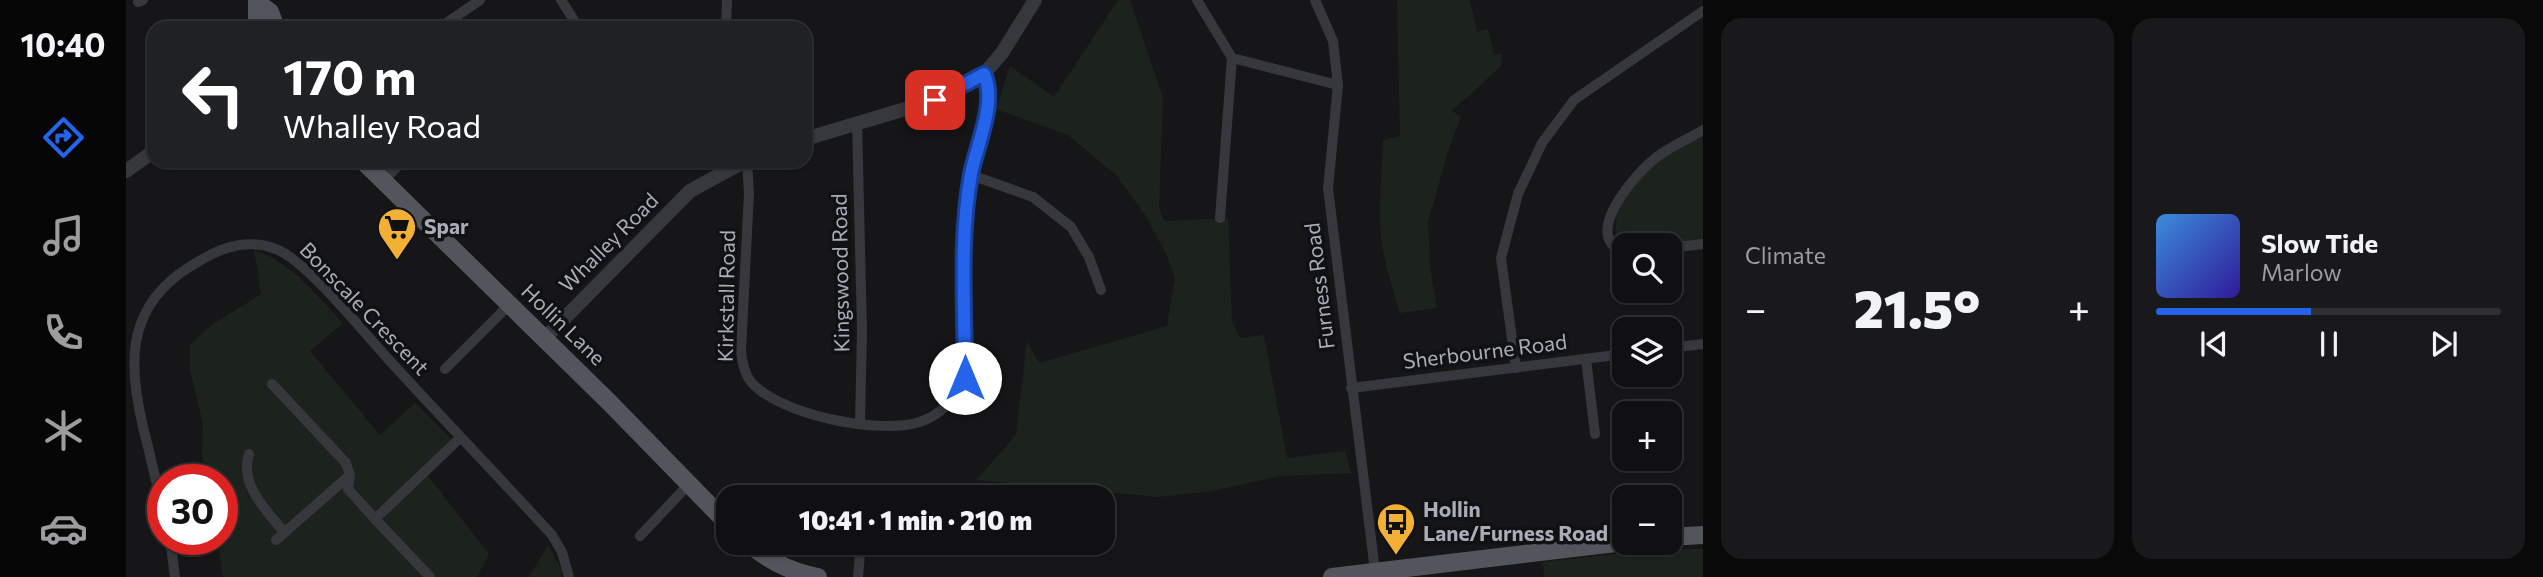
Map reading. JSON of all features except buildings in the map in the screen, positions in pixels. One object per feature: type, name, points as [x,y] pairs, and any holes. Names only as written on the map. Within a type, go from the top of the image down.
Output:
[{"type":"main road","points":[[257,1],[258,21]]},
{"type":"main road","points":[[257,1],[270,12],[273,21]]},
{"type":"main road","name":"Hollin Lane","points":[[370,168],[716,512]]},
{"type":"main road","points":[[1682,536],[1703,535]]},
{"type":"main road","points":[[1332,577],[1612,543]]},
{"type":"main road","points":[[763,555],[772,562],[818,577]]},
{"type":"street","points":[[449,21],[480,0]]},
{"type":"street","points":[[561,0],[574,21]]},
{"type":"street","points":[[726,21],[727,0]]},
{"type":"street","points":[[812,137],[935,100],[984,74],[1002,53],[1035,0]]},
{"type":"street","points":[[1197,0],[1231,58],[1220,218]]},
{"type":"street","name":"Furness Road","points":[[1315,0],[1333,41],[1338,85],[1328,188],[1375,571]]},
{"type":"street","points":[[1516,368],[1501,258],[1518,194],[1542,143],[1574,100],[1703,11]]},
{"type":"street","points":[[1231,58],[1338,85]]},
{"type":"street","name":"Kirkstall Road","points":[[747,168],[749,193],[741,352],[745,372],[761,391],[791,407],[818,417],[860,424],[919,422],[945,407],[962,387],[965,378],[964,229],[971,175],[987,113],[989,87],[984,74]]},
{"type":"street","name":"Kingswood Road","points":[[857,122],[862,330],[860,424]]},
{"type":"street","points":[[1612,245],[1607,232],[1614,204],[1652,160],[1703,130]]},
{"type":"street","points":[[126,170],[147,156]]},
{"type":"street","points":[[383,181],[396,168]]},
{"type":"street","name":"Whalley Road","points":[[544,339],[690,191],[733,168]]},
{"type":"street","points":[[971,175],[1033,197],[1071,227],[1089,257],[1101,290]]},
{"type":"street","name":"Bonscale Crescent","points":[[152,464],[134,387],[132,348],[142,312],[162,287],[222,248],[244,244],[267,247],[286,254],[297,262],[552,535],[562,552],[569,577]]},
{"type":"street","points":[[1682,247],[1703,244]]},
{"type":"street","points":[[445,369],[509,305]]},
{"type":"street","points":[[1682,347],[1703,344]]},
{"type":"street","name":"Sherbourne Road","points":[[1351,388],[1612,356]]},
{"type":"street","points":[[1586,359],[1595,434]]},
{"type":"street","points":[[272,384],[346,463],[350,475],[348,489],[430,577]]},
{"type":"street","points":[[376,519],[460,438]]},
{"type":"street","points":[[249,454],[245,466],[255,498],[279,536],[350,475]]},
{"type":"street","points":[[640,536],[689,484]]},
{"type":"street","points":[[172,555],[175,577]]},
{"type":"street","points":[[858,577],[860,555]]},
{"type":"shaded area","points":[[1118,0],[1130,0],[1163,98],[1159,207],[1164,221],[1228,218],[1232,322],[1240,338],[1264,335],[1287,458],[1345,451],[1351,473],[1281,476],[1211,491],[1159,497],[1115,493],[1115,485],[1030,485],[976,480],[1016,435],[1027,341],[1039,363],[1167,326],[1175,279],[1168,258],[1146,216],[1116,175],[1068,135],[996,109],[1010,66],[1054,97]]},
{"type":"shaded area","points":[[1397,0],[1470,0],[1477,32],[1488,29],[1494,54],[1502,54],[1501,66],[1452,111],[1461,117],[1449,148],[1428,222],[1430,267],[1437,308],[1400,313],[1384,258],[1380,214],[1383,140],[1400,136]]},
{"type":"shaded area","points":[[1703,134],[1703,240],[1682,242],[1682,233],[1615,233],[1617,208],[1655,161]]},
{"type":"shaded area","points":[[254,250],[291,271],[343,323],[310,351],[380,435],[415,403],[458,446],[428,476],[489,554],[477,577],[223,577],[220,555],[238,555],[238,464],[204,464],[203,424],[190,370],[190,345],[210,326],[261,294]]},
{"type":"shaded area","points":[[548,545],[561,569],[562,577],[529,577]]},
{"type":"shaded area","points":[[1682,549],[1703,549],[1703,577],[1544,577],[1543,562],[1612,554],[1682,555]]},
{"type":"place","name":"Spar","points":[[397,261]]},
{"type":"place","name":"Hollin Lane/Furness Road","points":[[1396,556]]},
{"type":"route","points":[[935,100],[984,74],[989,87],[987,113],[980,132],[965,210],[965,378]]}]
